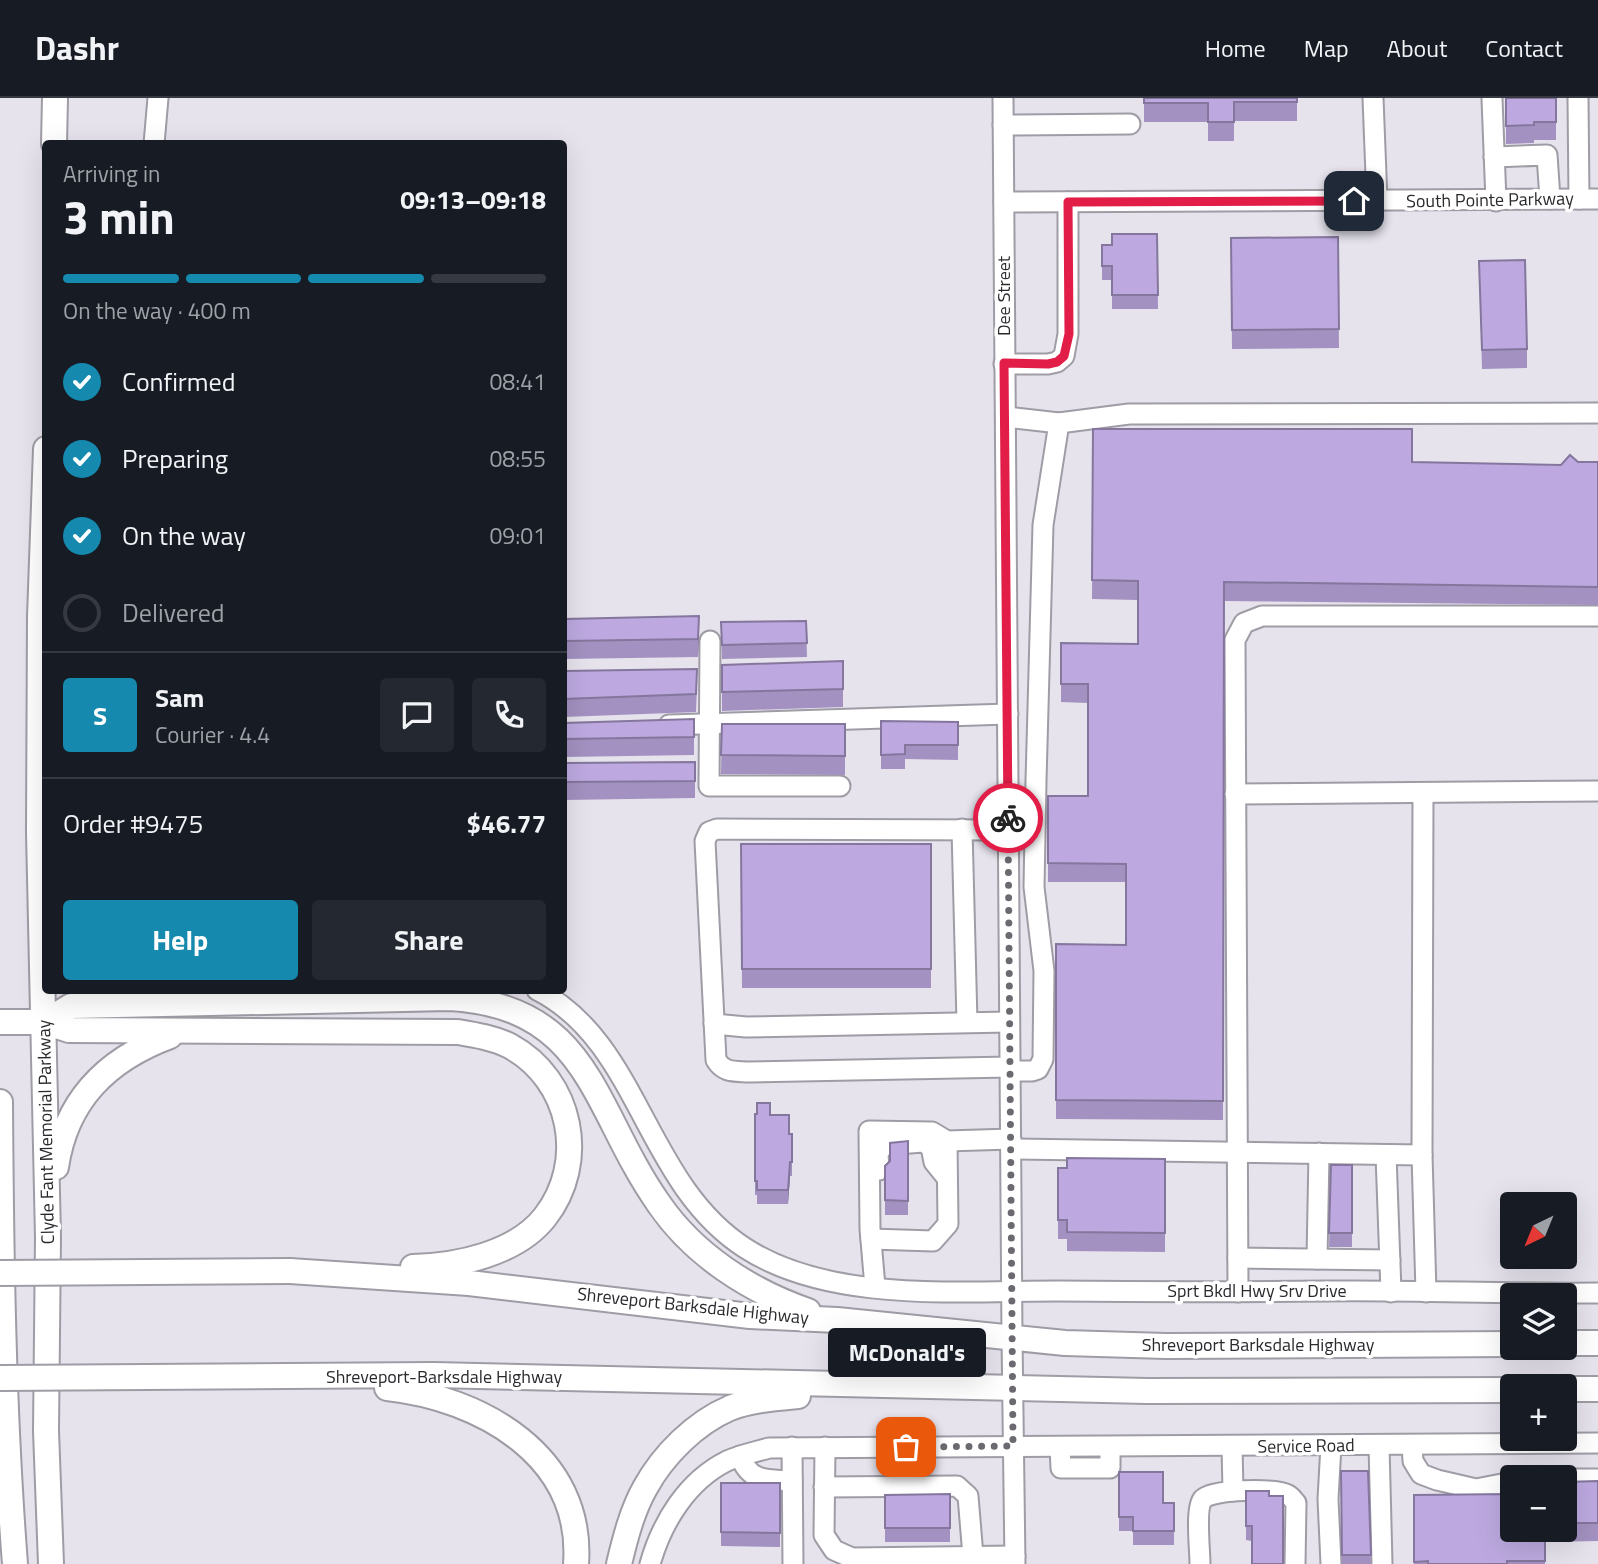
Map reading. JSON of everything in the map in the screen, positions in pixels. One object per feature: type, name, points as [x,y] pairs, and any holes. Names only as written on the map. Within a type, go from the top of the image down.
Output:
[{"type":"main road","points":[[54,140],[55,98]]},
{"type":"main road","name":"Clyde Fant Memorial Parkway","points":[[42,561],[42,843]]},
{"type":"main road","name":"Clyde Fant Memorial Parkway","points":[[44,994],[48,1237],[46,1432],[51,1563]]},
{"type":"main road","points":[[129,994],[160,1003]]},
{"type":"main road","points":[[44,1022],[71,1006],[160,1003],[449,998],[479,1000],[508,1008],[547,1029],[584,1070],[636,1168],[659,1205],[695,1245],[728,1272],[765,1294],[838,1320]]},
{"type":"main road","points":[[0,1022],[44,1022],[69,1030],[458,1032],[509,1046],[528,1058],[546,1076],[559,1097],[568,1120],[570,1145],[567,1171],[558,1196],[544,1218],[522,1237],[483,1256],[427,1267],[290,1271]]},
{"type":"main road","points":[[48,1237],[57,1163],[62,1138],[72,1114],[101,1077],[120,1060],[142,1046],[182,1032]]},
{"type":"main road","points":[[0,1102],[1,1303],[7,1460],[15,1564]]},
{"type":"main road","name":"Shreveport Barksdale Highway","points":[[0,1273],[290,1271],[469,1283],[750,1315],[838,1320],[1065,1343],[1166,1346],[1500,1344]]},
{"type":"main road","points":[[1577,1343],[1598,1343]]},
{"type":"main road","points":[[764,1383],[800,1369],[1012,1380],[1147,1391],[1500,1390]]},
{"type":"main road","name":"Shreveport-Barksdale Highway","points":[[0,1378],[434,1375],[887,1386]]},
{"type":"main road","points":[[286,1376],[419,1391],[466,1407],[509,1430],[545,1464],[562,1491],[574,1520],[578,1547],[576,1564]]},
{"type":"main road","points":[[619,1564],[626,1534],[644,1489],[662,1461],[686,1437],[731,1408],[779,1398],[887,1386],[1012,1380]]},
{"type":"main road","points":[[1577,1390],[1598,1389]]},
{"type":"street","points":[[154,140],[159,98]]},
{"type":"street","name":"Dee Street","points":[[1003,98],[1013,1291]]},
{"type":"street","points":[[1373,98],[1377,201]]},
{"type":"street","points":[[1578,98],[1588,199]]},
{"type":"street","points":[[1492,99],[1496,201]]},
{"type":"street","points":[[1003,125],[1130,124]]},
{"type":"street","points":[[1494,157],[1547,155],[1550,200]]},
{"type":"street","name":"South Pointe Parkway","points":[[1004,202],[1588,199]]},
{"type":"street","points":[[1004,363],[1048,364],[1057,362],[1064,356],[1069,334],[1068,202]]},
{"type":"street","points":[[1006,417],[1059,423],[1129,414],[1598,413]]},
{"type":"street","points":[[1008,830],[717,829],[709,832],[705,841],[716,1060],[720,1067],[729,1071],[1038,1069],[1043,1059],[1044,971],[1034,887],[1043,525],[1059,423]]},
{"type":"street","points":[[1238,1292],[1235,640],[1244,623],[1262,616],[1598,617]]},
{"type":"street","points":[[1008,638],[1041,638]]},
{"type":"street","points":[[710,641],[709,724],[702,767],[709,786],[840,786]]},
{"type":"street","points":[[656,726],[1008,715]]},
{"type":"street","points":[[1008,782],[1035,780]]},
{"type":"street","points":[[1235,794],[1598,791]]},
{"type":"street","points":[[1423,793],[1422,1155],[1426,1292]]},
{"type":"street","points":[[962,829],[967,1022]]},
{"type":"street","points":[[1008,886],[1034,887]]},
{"type":"street","name":"Sprt Bkdl Hwy Srv Drive","points":[[543,994],[576,1017],[603,1046],[665,1160],[708,1219],[744,1248],[776,1265],[825,1280],[967,1293],[1598,1293]]},
{"type":"street","points":[[714,1024],[746,1027],[1009,1022]]},
{"type":"street","points":[[875,1286],[869,1131],[932,1132],[947,1141],[1011,1144],[1238,1153],[1422,1155]]},
{"type":"street","points":[[871,1234],[933,1241],[948,1224],[947,1141]]},
{"type":"street","points":[[871,1234],[880,1218],[878,1153],[884,1145],[893,1142],[923,1142],[931,1147],[934,1162],[947,1178]]},
{"type":"street","points":[[1317,1259],[1319,1153]]},
{"type":"street","points":[[1386,1155],[1391,1292]]},
{"type":"street","points":[[1238,1258],[1390,1259]]},
{"type":"street","points":[[1350,1291],[1351,1259]]},
{"type":"street","points":[[825,1447],[824,1535],[834,1550],[852,1558],[974,1556],[1015,1560],[1013,1291]]},
{"type":"street","name":"Service Road","points":[[650,1564],[664,1525],[680,1500],[712,1470],[740,1456],[769,1448],[1598,1443]]},
{"type":"street","points":[[1331,1445],[1328,1499],[1331,1564]]},
{"type":"street","points":[[1379,1445],[1382,1564]]},
{"type":"street","points":[[1412,1445],[1413,1461],[1421,1474],[1476,1489],[1500,1484]]},
{"type":"street","points":[[1232,1446],[1233,1491]]},
{"type":"street","points":[[792,1447],[793,1564]]},
{"type":"street","points":[[740,1456],[752,1475],[763,1479],[792,1480]]},
{"type":"street","points":[[1577,1479],[1598,1479]]},
{"type":"street","points":[[824,1487],[948,1486],[968,1496],[974,1556]]},
{"type":"street","points":[[1200,1564],[1199,1505],[1204,1496],[1212,1492],[1233,1491],[1280,1492],[1290,1495],[1296,1503],[1295,1564]]},
{"type":"building","points":[[1144,98],[1297,98],[1297,102],[1234,102],[1234,122],[1208,122],[1208,103],[1144,103]]},
{"type":"building","points":[[1506,98],[1556,98],[1556,122],[1506,126]]},
{"type":"building","points":[[1112,234],[1157,234],[1158,295],[1112,295],[1112,266],[1102,266],[1102,245],[1112,245]]},
{"type":"building","points":[[1338,237],[1339,329],[1232,330],[1231,238]]},
{"type":"building","points":[[1525,260],[1527,349],[1482,350],[1479,261]]},
{"type":"building","points":[[1093,429],[1412,429],[1412,462],[1561,465],[1570,455],[1578,462],[1598,462],[1598,587],[1224,582],[1223,1101],[1056,1100],[1056,944],[1126,945],[1126,864],[1048,863],[1048,796],[1088,796],[1088,684],[1061,684],[1061,643],[1138,644],[1138,581],[1092,580]]},
{"type":"building","points":[[699,616],[698,639],[567,641],[567,619]]},
{"type":"building","points":[[806,621],[807,643],[722,645],[721,622]]},
{"type":"building","points":[[843,661],[843,689],[722,692],[722,665]]},
{"type":"building","points":[[697,669],[696,694],[567,699],[567,671]]},
{"type":"building","points":[[694,719],[694,737],[567,739],[567,723]]},
{"type":"building","points":[[881,721],[958,722],[958,745],[905,745],[905,754],[881,755]]},
{"type":"building","points":[[722,724],[845,724],[845,756],[721,755]]},
{"type":"building","points":[[695,762],[695,781],[567,782],[567,763]]},
{"type":"building","points":[[741,844],[931,844],[931,969],[742,969]]},
{"type":"building","points":[[757,1103],[770,1103],[770,1115],[789,1115],[792,1162],[788,1190],[757,1190]]},
{"type":"building","points":[[908,1141],[908,1201],[885,1200],[885,1166],[890,1161],[890,1143]]},
{"type":"building","points":[[1067,1158],[1165,1159],[1165,1233],[1067,1232],[1067,1220],[1058,1220],[1058,1168],[1067,1168]]},
{"type":"building","points":[[1331,1165],[1352,1165],[1352,1233],[1329,1233]]},
{"type":"building","points":[[1341,1471],[1368,1471],[1371,1555],[1342,1555]]},
{"type":"building","points":[[1119,1472],[1163,1472],[1163,1503],[1174,1503],[1174,1531],[1133,1531],[1133,1517],[1119,1517]]},
{"type":"building","points":[[1598,1481],[1598,1523],[1577,1523],[1577,1482]]},
{"type":"building","points":[[721,1483],[780,1483],[780,1533],[721,1532]]},
{"type":"building","points":[[1246,1491],[1269,1491],[1269,1496],[1283,1496],[1283,1564],[1252,1564],[1252,1526],[1246,1526]]},
{"type":"building","points":[[950,1494],[950,1528],[885,1528],[885,1495]]},
{"type":"building","points":[[1500,1494],[1500,1542],[1545,1542],[1545,1561],[1507,1561],[1507,1564],[1414,1562],[1414,1495]]},
{"type":"way so far","points":[[906,1447],[1013,1446],[1008,818]]},
{"type":"place","name":"McDonald's","points":[[906,1447]]},
{"type":"route","points":[[1008,818],[1004,363],[1048,364],[1057,362],[1064,356],[1069,334],[1068,202],[1354,201]]}]
